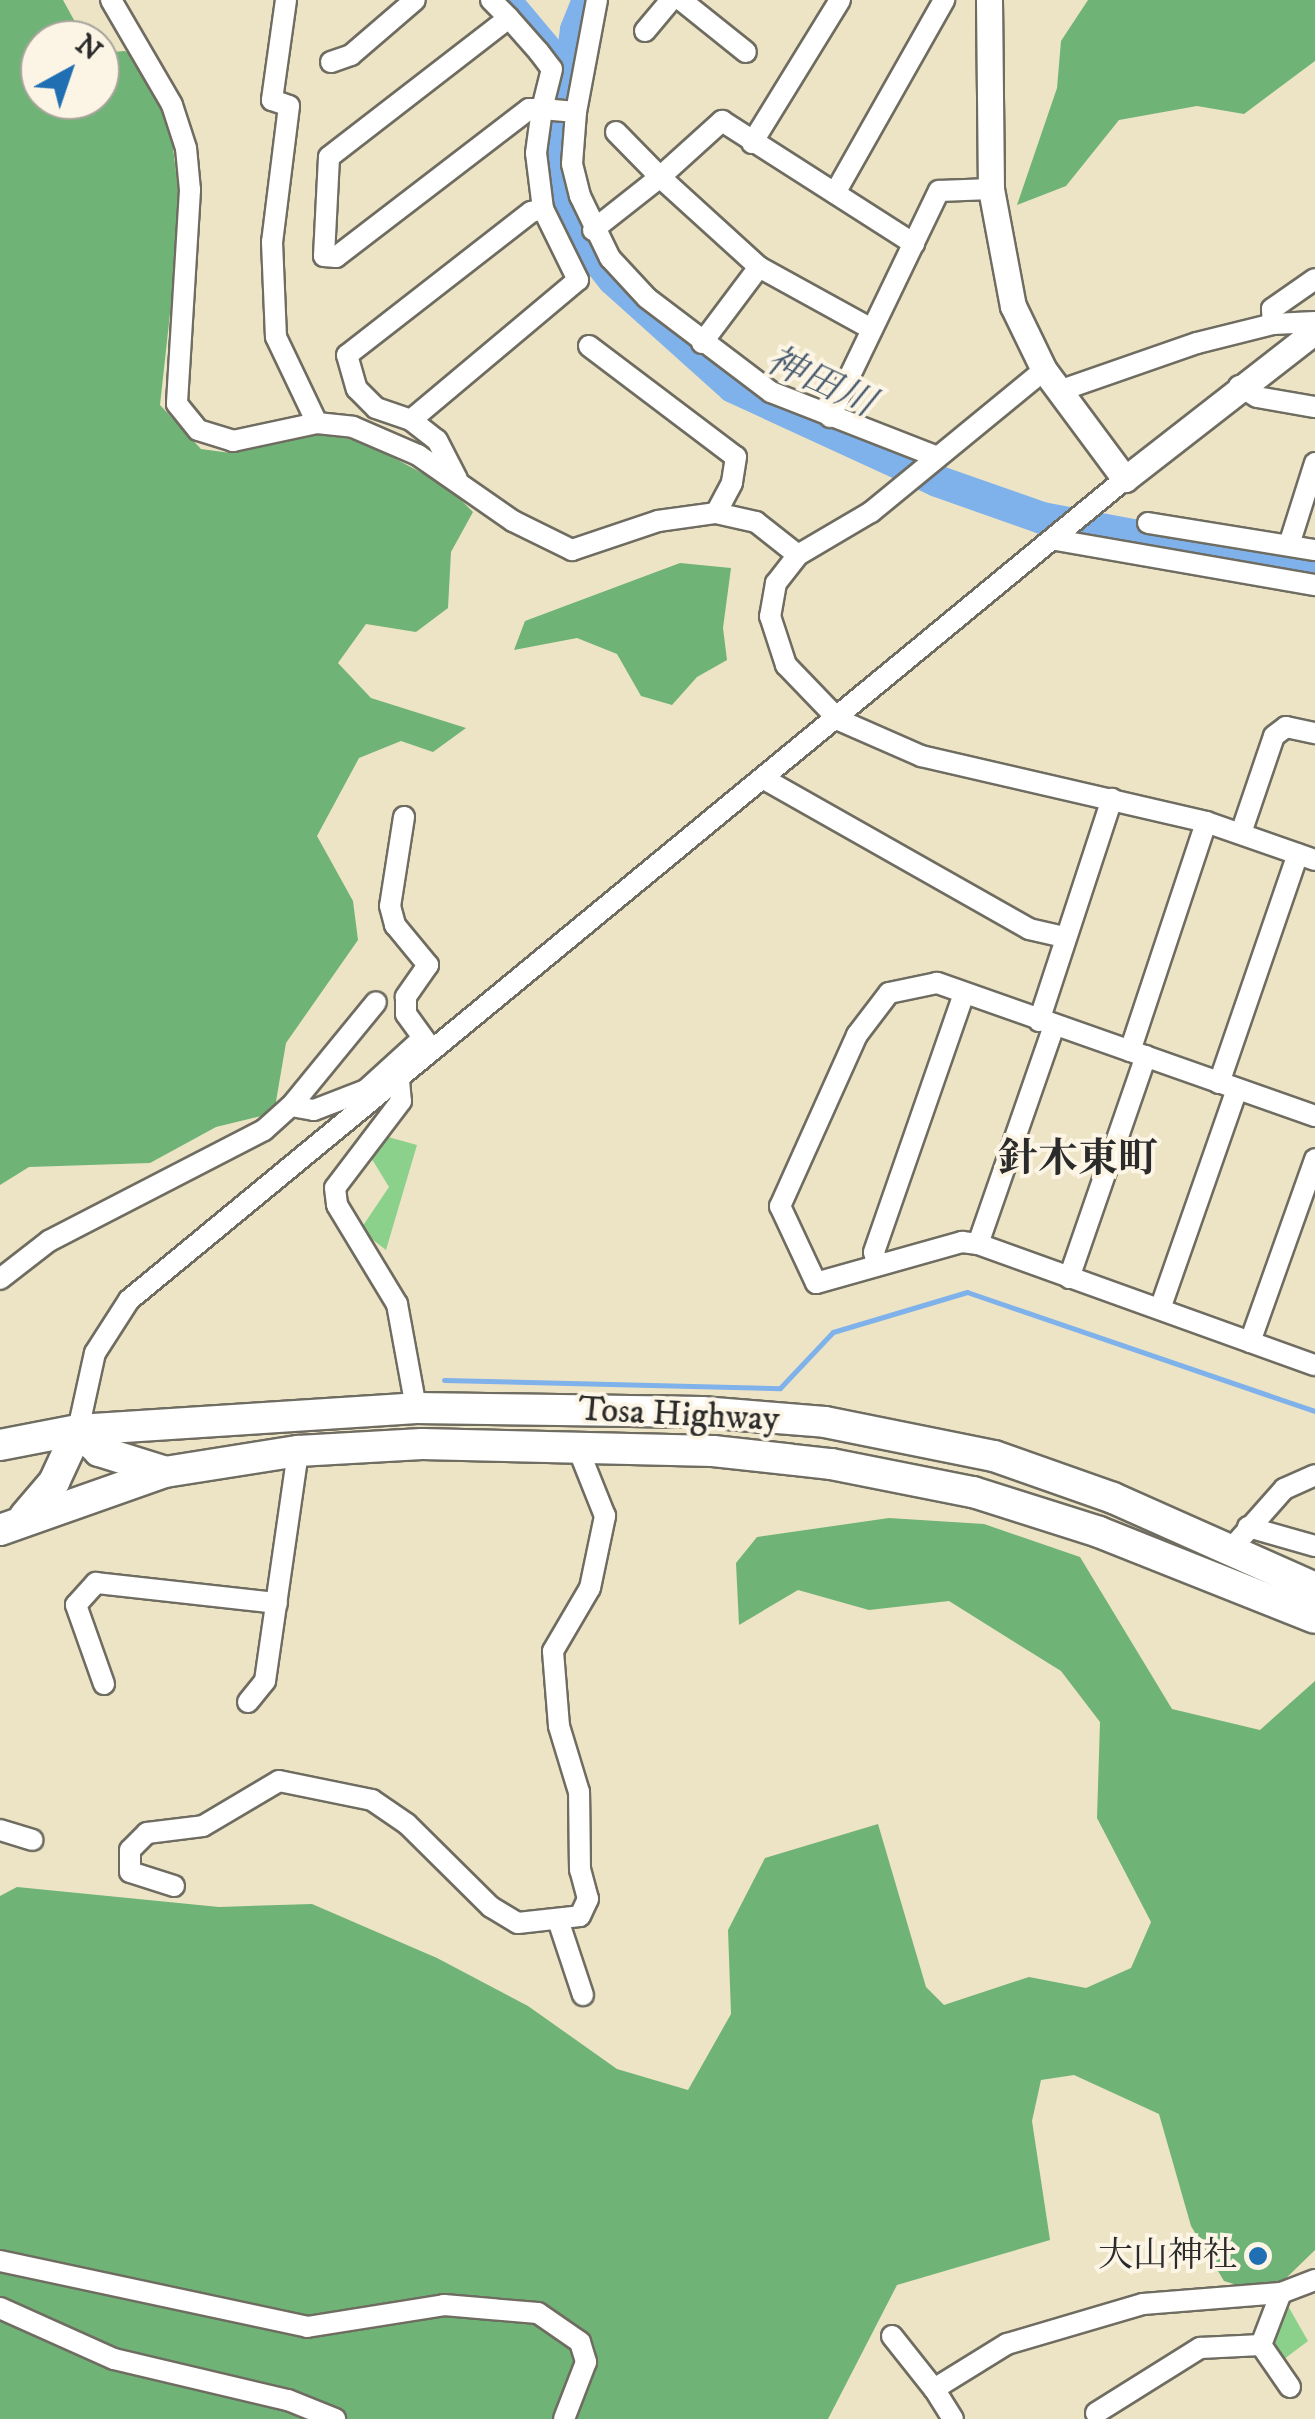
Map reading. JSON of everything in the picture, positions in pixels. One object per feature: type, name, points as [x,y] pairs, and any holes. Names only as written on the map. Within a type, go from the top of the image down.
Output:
[{"type":"highway","name":"Tosa Highway","points":[[0,1444],[78,1430],[416,1408],[702,1412],[825,1422],[994,1456],[1240,1538],[1315,1588]]},
{"type":"highway","points":[[12,1524],[54,1482],[78,1430],[98,1451],[165,1472]]},
{"type":"highway","name":"Tosa Highway","points":[[12,1524],[165,1472],[298,1451],[578,1446],[831,1464],[973,1492],[1099,1532],[1315,1618]]},
{"type":"main road","points":[[989,0],[991,189],[1013,306],[1051,381],[1126,479],[1239,386],[1315,331]]},
{"type":"street","points":[[111,0],[164,89],[186,148],[190,190],[178,404],[198,430],[233,440],[317,424],[383,437],[458,481],[513,522],[572,550],[658,521],[716,513],[756,522],[798,555]]},
{"type":"street","points":[[286,0],[272,100],[289,106],[272,242],[276,337],[317,424]]},
{"type":"street","points":[[330,62],[351,55],[415,0]]},
{"type":"street","points":[[491,0],[552,70],[572,164],[593,230],[647,298],[740,375],[925,466]]},
{"type":"street","points":[[411,420],[578,280],[544,209],[536,153],[560,110],[597,0]]},
{"type":"street","points":[[646,31],[671,0]]},
{"type":"street","points":[[680,0],[746,52]]},
{"type":"street","points":[[752,143],[840,0]]},
{"type":"street","points":[[835,193],[944,0]]},
{"type":"street","points":[[509,18],[329,158],[324,256],[336,258],[529,109],[560,110]]},
{"type":"street","points":[[593,230],[722,121],[914,244]]},
{"type":"street","points":[[616,132],[759,267],[872,329]]},
{"type":"street","points":[[830,418],[940,191],[991,189]]},
{"type":"street","points":[[458,481],[438,440],[411,420],[376,408],[357,389],[347,354],[531,212],[544,209]]},
{"type":"street","points":[[702,343],[759,267]]},
{"type":"street","points":[[1273,324],[1272,309],[1315,278]]},
{"type":"street","points":[[1160,1309],[1228,1086],[1307,857],[1206,822],[957,768],[839,720],[786,666],[770,616],[776,584],[798,555],[1051,381],[1273,324],[1315,322]]},
{"type":"street","points":[[589,346],[736,457],[732,484],[716,513]]},
{"type":"street","points":[[1239,386],[1258,397],[1315,407]]},
{"type":"street","points":[[1289,544],[1315,463]]},
{"type":"street","points":[[291,1106],[341,1104],[428,1044],[766,780],[1126,479]]},
{"type":"street","points":[[1148,522],[1315,550]]},
{"type":"street","points":[[1060,536],[1315,584]]},
{"type":"street","points":[[1241,833],[1274,736],[1286,726],[1315,733]]},
{"type":"street","points":[[766,780],[1028,930],[1065,937]]},
{"type":"street","points":[[978,1244],[1047,1024],[1065,937],[1112,799]]},
{"type":"street","points":[[404,817],[390,906],[396,925],[428,965],[406,996],[406,1014],[428,1044]]},
{"type":"street","points":[[1069,1278],[1206,822]]},
{"type":"street","points":[[1314,1111],[1228,1086],[937,983],[889,993],[857,1036],[780,1206],[816,1283],[877,1264],[978,1244],[1315,1365]]},
{"type":"street","points":[[877,1264],[874,1252],[964,993]]},
{"type":"street","points":[[0,1279],[76,1225],[264,1130],[291,1106],[376,1002]]},
{"type":"street","points":[[78,1430],[95,1353],[129,1300],[399,1080],[428,1044]]},
{"type":"street","points":[[399,1080],[401,1101],[345,1166],[335,1188],[337,1205],[397,1304],[416,1408]]},
{"type":"street","points":[[1250,1342],[1315,1159]]},
{"type":"street","points":[[174,1886],[130,1872],[130,1850],[146,1833],[203,1826],[280,1781],[372,1800],[407,1824],[490,1907],[518,1923],[559,1923],[580,1916],[588,1898],[580,1870],[579,1792],[560,1726],[553,1651],[590,1588],[605,1516],[578,1446]]},
{"type":"street","points":[[248,1702],[265,1681],[298,1451]]},
{"type":"street","points":[[1240,1538],[1284,1489],[1315,1474]]},
{"type":"street","points":[[1240,1538],[1315,1546]]},
{"type":"street","points":[[104,1684],[76,1604],[96,1583],[277,1603]]},
{"type":"street","points":[[0,1830],[32,1840]]},
{"type":"street","points":[[559,1923],[583,1995]]},
{"type":"street","points":[[0,2261],[307,2327],[444,2306],[538,2313],[580,2342],[586,2362],[564,2419]]},
{"type":"street","points":[[892,2336],[941,2409],[1007,2344],[1143,2304],[1281,2292],[1315,2280]]},
{"type":"street","points":[[1261,2346],[1281,2292]]},
{"type":"street","points":[[0,2308],[114,2359],[288,2400],[335,2419]]},
{"type":"street","points":[[1261,2346],[1290,2387]]},
{"type":"street","points":[[1096,2413],[1200,2348],[1261,2346]]},
{"type":"green space","points":[[0,0],[63,0],[74,20],[20,20],[20,120],[120,120],[120,51],[125,51],[142,64],[169,115],[181,213],[160,405],[201,449],[231,453],[291,436],[333,435],[368,444],[448,487],[473,512],[451,552],[448,608],[416,632],[366,624],[338,663],[371,698],[466,728],[433,752],[401,741],[359,758],[317,836],[353,901],[358,940],[286,1043],[274,1113],[216,1127],[150,1163],[29,1167],[0,1185]]},
{"type":"green space","points":[[1088,0],[1315,0],[1315,61],[1244,114],[1197,106],[1119,120],[1066,186],[1017,205],[1057,88],[1061,41]]},
{"type":"green space","points":[[680,563],[731,568],[723,628],[727,660],[697,677],[672,705],[641,696],[617,654],[577,638],[514,650],[525,621]]},
{"type":"green space","points":[[381,1135],[417,1145],[386,1250],[360,1230],[389,1187],[367,1151]]},
{"type":"green space","points":[[889,1518],[984,1524],[1080,1557],[1172,1709],[1260,1730],[1315,1681],[1315,2250],[1278,2286],[1247,2288],[1224,2281],[1191,2226],[1159,2114],[1074,2075],[1041,2080],[1032,2121],[1050,2240],[897,2285],[828,2419],[0,2419],[0,1896],[17,1887],[219,1907],[312,1904],[437,1958],[528,2006],[617,2069],[688,2090],[731,2014],[728,1930],[765,1858],[878,1824],[926,1987],[944,2005],[1029,1977],[1086,1988],[1131,1968],[1151,1922],[1097,1818],[1100,1722],[1061,1671],[949,1601],[869,1610],[798,1590],[739,1625],[736,1563],[757,1537]]},
{"type":"green space","points":[[1288,2306],[1308,2341],[1283,2360],[1272,2340]]},
{"type":"waterway","name":"神田川","points":[[588,0],[576,30],[561,138],[561,179],[574,230],[613,279],[733,387],[937,481],[1042,518],[1315,569]]},
{"type":"waterway","points":[[508,4],[569,77]]},
{"type":"waterway","points":[[444,1380],[780,1388],[833,1332],[967,1292],[1315,1411]]},
{"type":"place","name":"大山神社","points":[[1258,2256]]},
{"type":"district","name":"針木東町","points":[[1078,1160]]}]
